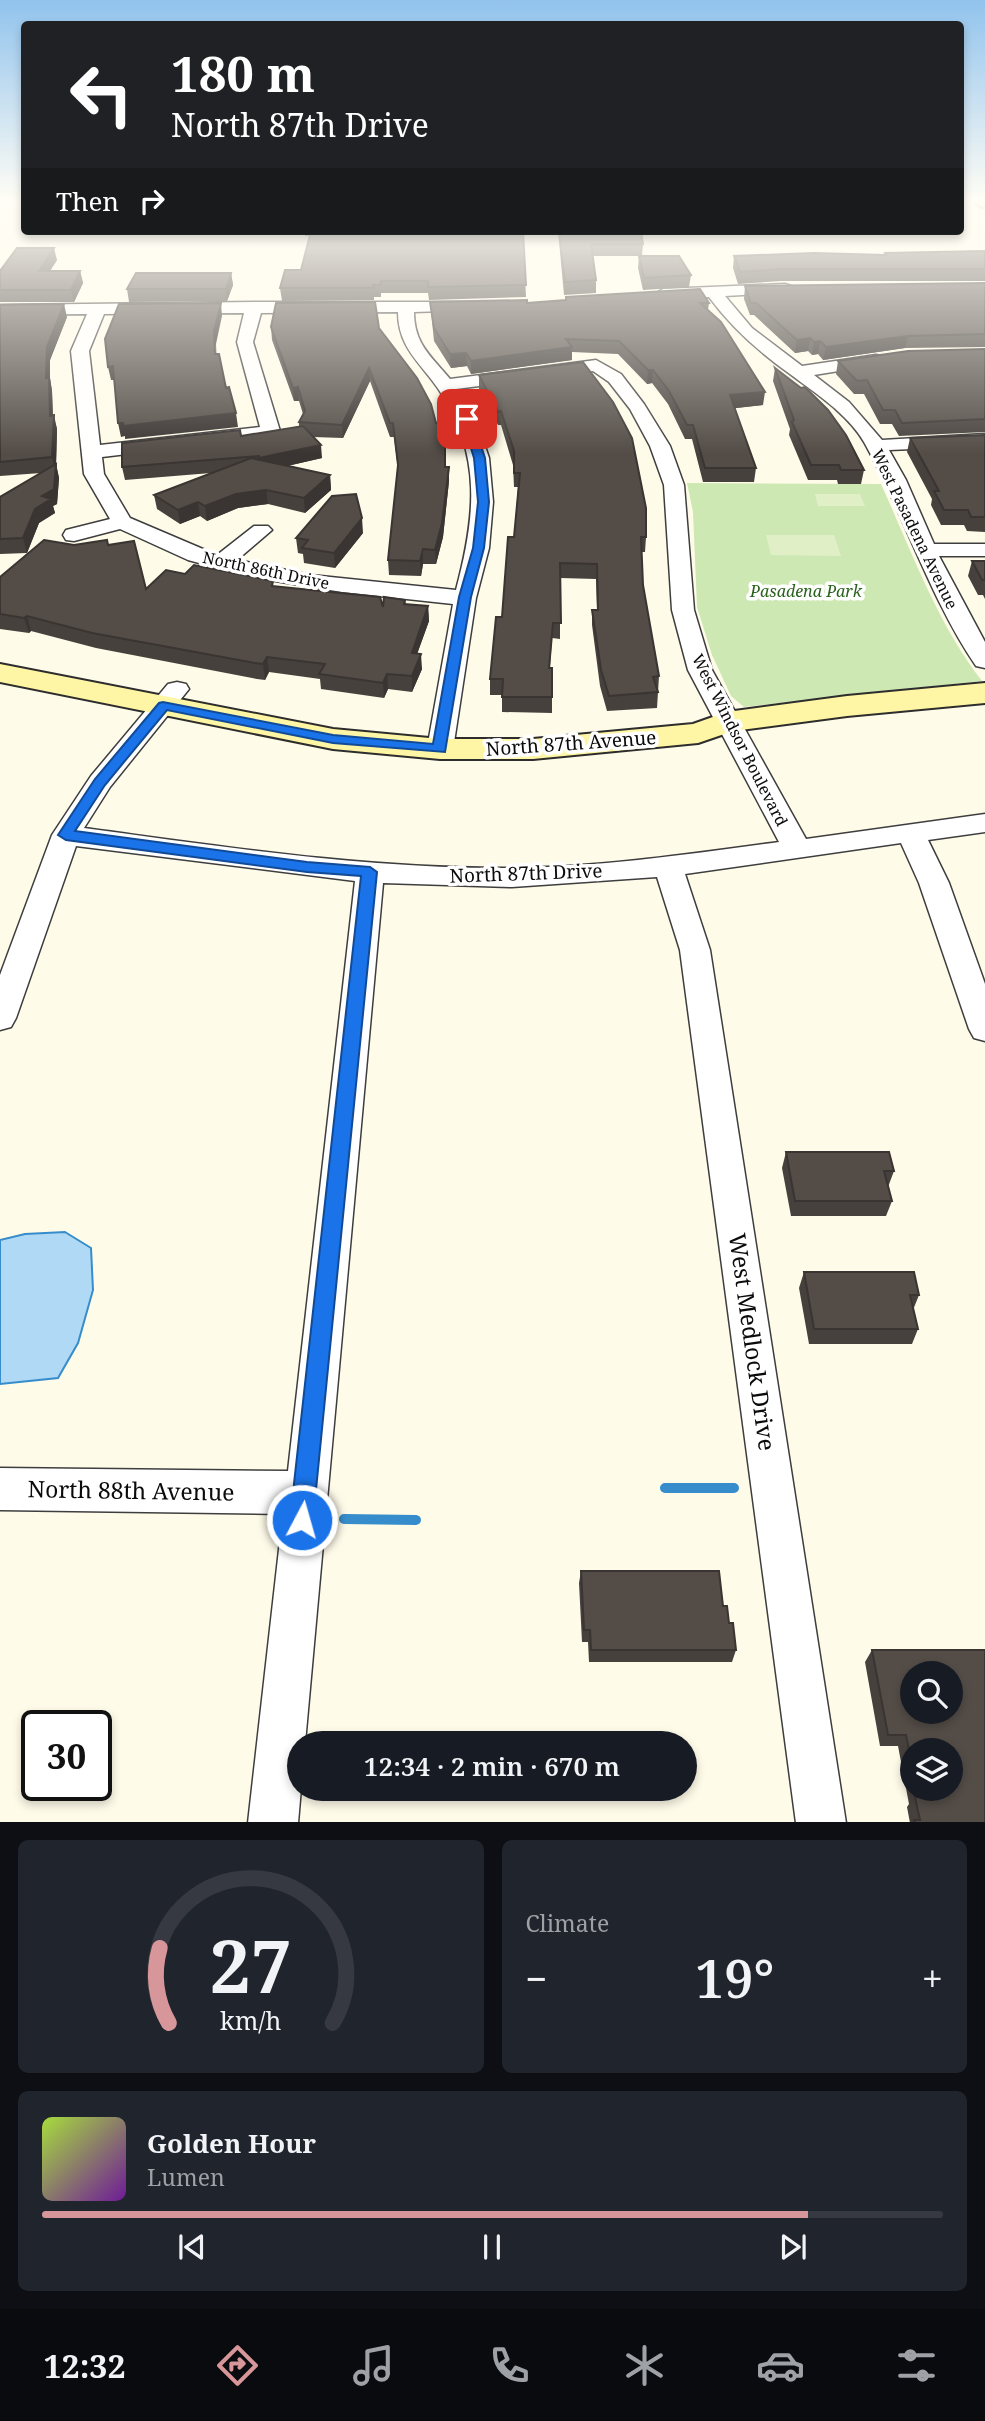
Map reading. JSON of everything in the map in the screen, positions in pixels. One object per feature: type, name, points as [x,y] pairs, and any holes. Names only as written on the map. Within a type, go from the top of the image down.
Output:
[{"type":"street","points":[[652,295],[807,288]]},
{"type":"street","name":"West Pasadena Avenue","points":[[714,292],[726,311],[769,353],[840,404],[861,425],[891,472],[939,581],[985,661]]},
{"type":"street","points":[[93,452],[271,430],[245,342],[254,307]]},
{"type":"street","points":[[406,307],[406,330],[467,419],[480,458],[483,502],[478,548],[465,597],[441,739]]},
{"type":"street","points":[[0,310],[488,307]]},
{"type":"street","points":[[74,535],[122,522],[94,474],[80,351],[99,308]]},
{"type":"street","points":[[796,372],[894,358]]},
{"type":"street","name":"West Windsor Boulevard","points":[[446,385],[596,365],[615,378],[638,408],[660,446],[670,472],[678,513],[683,610],[689,639],[700,670],[796,848]]},
{"type":"street","points":[[875,446],[985,440]]},
{"type":"street","name":"North 86th Drive","points":[[122,522],[162,543],[220,563],[328,584],[465,597]]},
{"type":"street","points":[[220,563],[261,530]]},
{"type":"street","points":[[927,550],[985,550]]},
{"type":"street","name":"North 87th Avenue","points":[[0,653],[333,739],[441,739],[533,749],[698,733],[727,722],[847,706],[985,693]]},
{"type":"street","name":"North 87th Avenue","points":[[0,673],[170,697]]},
{"type":"street","points":[[0,1018],[66,835],[100,782],[170,697]]},
{"type":"street","name":"North 87th Drive","points":[[66,835],[307,867],[370,872],[439,876],[575,875],[985,823]]},
{"type":"street","points":[[909,832],[934,883],[985,1030]]},
{"type":"street","name":"West Medlock Drive","points":[[668,865],[695,950],[821,1822]]},
{"type":"street","points":[[273,1822],[304,1493],[370,872]]},
{"type":"street","name":"North 88th Avenue","points":[[0,1489],[304,1493]]},
{"type":"green space","name":"Pasadena Park","points":[[687,483],[881,484],[938,611],[982,681],[744,707],[731,696],[712,655],[697,607],[693,512]]},
{"type":"green space","points":[[815,494],[860,494],[865,506],[818,506]]},
{"type":"green space","points":[[766,535],[834,535],[841,556],[771,555]]},
{"type":"water","points":[[65,1232],[91,1248],[93,1290],[78,1343],[58,1378],[0,1384],[0,1240],[25,1234]]},
{"type":"building","points":[[0,284],[74,284],[71,290],[0,290]]},
{"type":"building","points":[[130,284],[228,284],[226,289],[127,289]]},
{"type":"building","points":[[281,284],[380,284],[373,285],[374,288],[280,288]]},
{"type":"building","points":[[428,284],[526,285],[428,287]]},
{"type":"building","points":[[985,284],[985,334],[908,336],[826,347],[820,341],[814,342],[810,338],[797,340],[756,303],[751,303],[745,286]]},
{"type":"building","points":[[700,289],[709,303],[700,303],[721,322],[765,392],[730,395],[756,468],[705,468],[693,425],[687,425],[669,391],[653,370],[648,370],[619,341],[566,339],[572,347],[471,361],[466,353],[450,354],[434,328],[430,302],[527,300],[527,303],[566,300],[566,297]]},
{"type":"building","points":[[375,302],[379,328],[417,378],[431,404],[436,423],[441,423],[445,467],[449,467],[442,523],[435,550],[423,549],[420,561],[388,560],[398,465],[393,423],[390,423],[369,368],[342,425],[299,422],[305,411],[298,387],[293,388],[271,327],[276,303]]},
{"type":"building","points":[[221,303],[214,331],[215,354],[219,354],[226,388],[229,387],[236,413],[123,426],[123,423],[118,423],[113,366],[108,367],[105,339],[119,304]]},
{"type":"building","points":[[64,304],[47,347],[46,378],[49,378],[50,416],[54,415],[52,457],[0,462],[0,305]]},
{"type":"building","points":[[985,349],[985,419],[902,423],[895,410],[883,410],[867,380],[857,381],[838,361],[908,351]]},
{"type":"building","points":[[583,362],[613,402],[632,438],[646,508],[646,537],[641,537],[643,585],[659,676],[653,677],[658,692],[609,696],[601,670],[592,610],[598,610],[597,564],[560,563],[561,623],[553,623],[549,668],[552,668],[552,697],[502,697],[503,679],[490,679],[496,617],[502,617],[508,537],[514,537],[520,473],[514,473],[514,451],[501,411],[498,412],[479,375]]},
{"type":"building","points":[[775,368],[801,388],[805,387],[828,410],[846,435],[864,470],[841,470],[839,465],[811,465],[792,422],[794,420]]},
{"type":"building","points":[[303,426],[321,445],[259,458],[122,467],[122,443],[240,430],[241,436]]},
{"type":"building","points":[[985,435],[985,517],[971,517],[968,510],[944,510],[934,491],[939,491],[910,438]]},
{"type":"building","points":[[251,458],[330,475],[304,498],[266,490],[236,494],[205,506],[198,502],[178,510],[154,495]]},
{"type":"building","points":[[56,464],[54,489],[42,496],[51,499],[35,509],[23,538],[0,539],[0,497]]},
{"type":"building","points":[[356,494],[362,518],[334,553],[302,548],[308,540],[296,538],[332,496]]},
{"type":"building","points":[[44,540],[74,545],[107,540],[108,545],[134,541],[146,589],[166,570],[185,574],[194,565],[273,581],[272,586],[380,597],[383,607],[384,597],[405,600],[404,604],[428,606],[412,653],[421,654],[412,676],[387,674],[383,683],[319,674],[325,664],[267,657],[263,664],[255,663],[92,633],[27,616],[24,618],[0,614],[0,577]]},
{"type":"building","points":[[972,561],[985,561],[985,580],[982,580]]},
{"type":"building","points":[[786,1152],[889,1152],[894,1171],[884,1171],[892,1201],[795,1201]]},
{"type":"building","points":[[804,1272],[914,1272],[919,1295],[910,1295],[918,1329],[814,1329]]},
{"type":"building","points":[[581,1571],[719,1571],[723,1606],[727,1606],[729,1623],[733,1623],[736,1650],[591,1650],[590,1630],[584,1630]]},
{"type":"building","points":[[872,1650],[985,1650],[985,1822],[915,1822],[914,1820],[920,1820],[916,1801],[963,1801],[963,1738],[907,1738],[906,1735],[888,1735]]},
{"type":"waterway","points":[[665,1488],[734,1488]]},
{"type":"waterway","points":[[344,1519],[416,1520]]},
{"type":"route","points":[[302,1520],[370,872],[307,867],[66,835],[100,782],[163,706],[333,739],[440,749],[465,597],[478,548],[483,502],[480,458],[467,419]]}]
